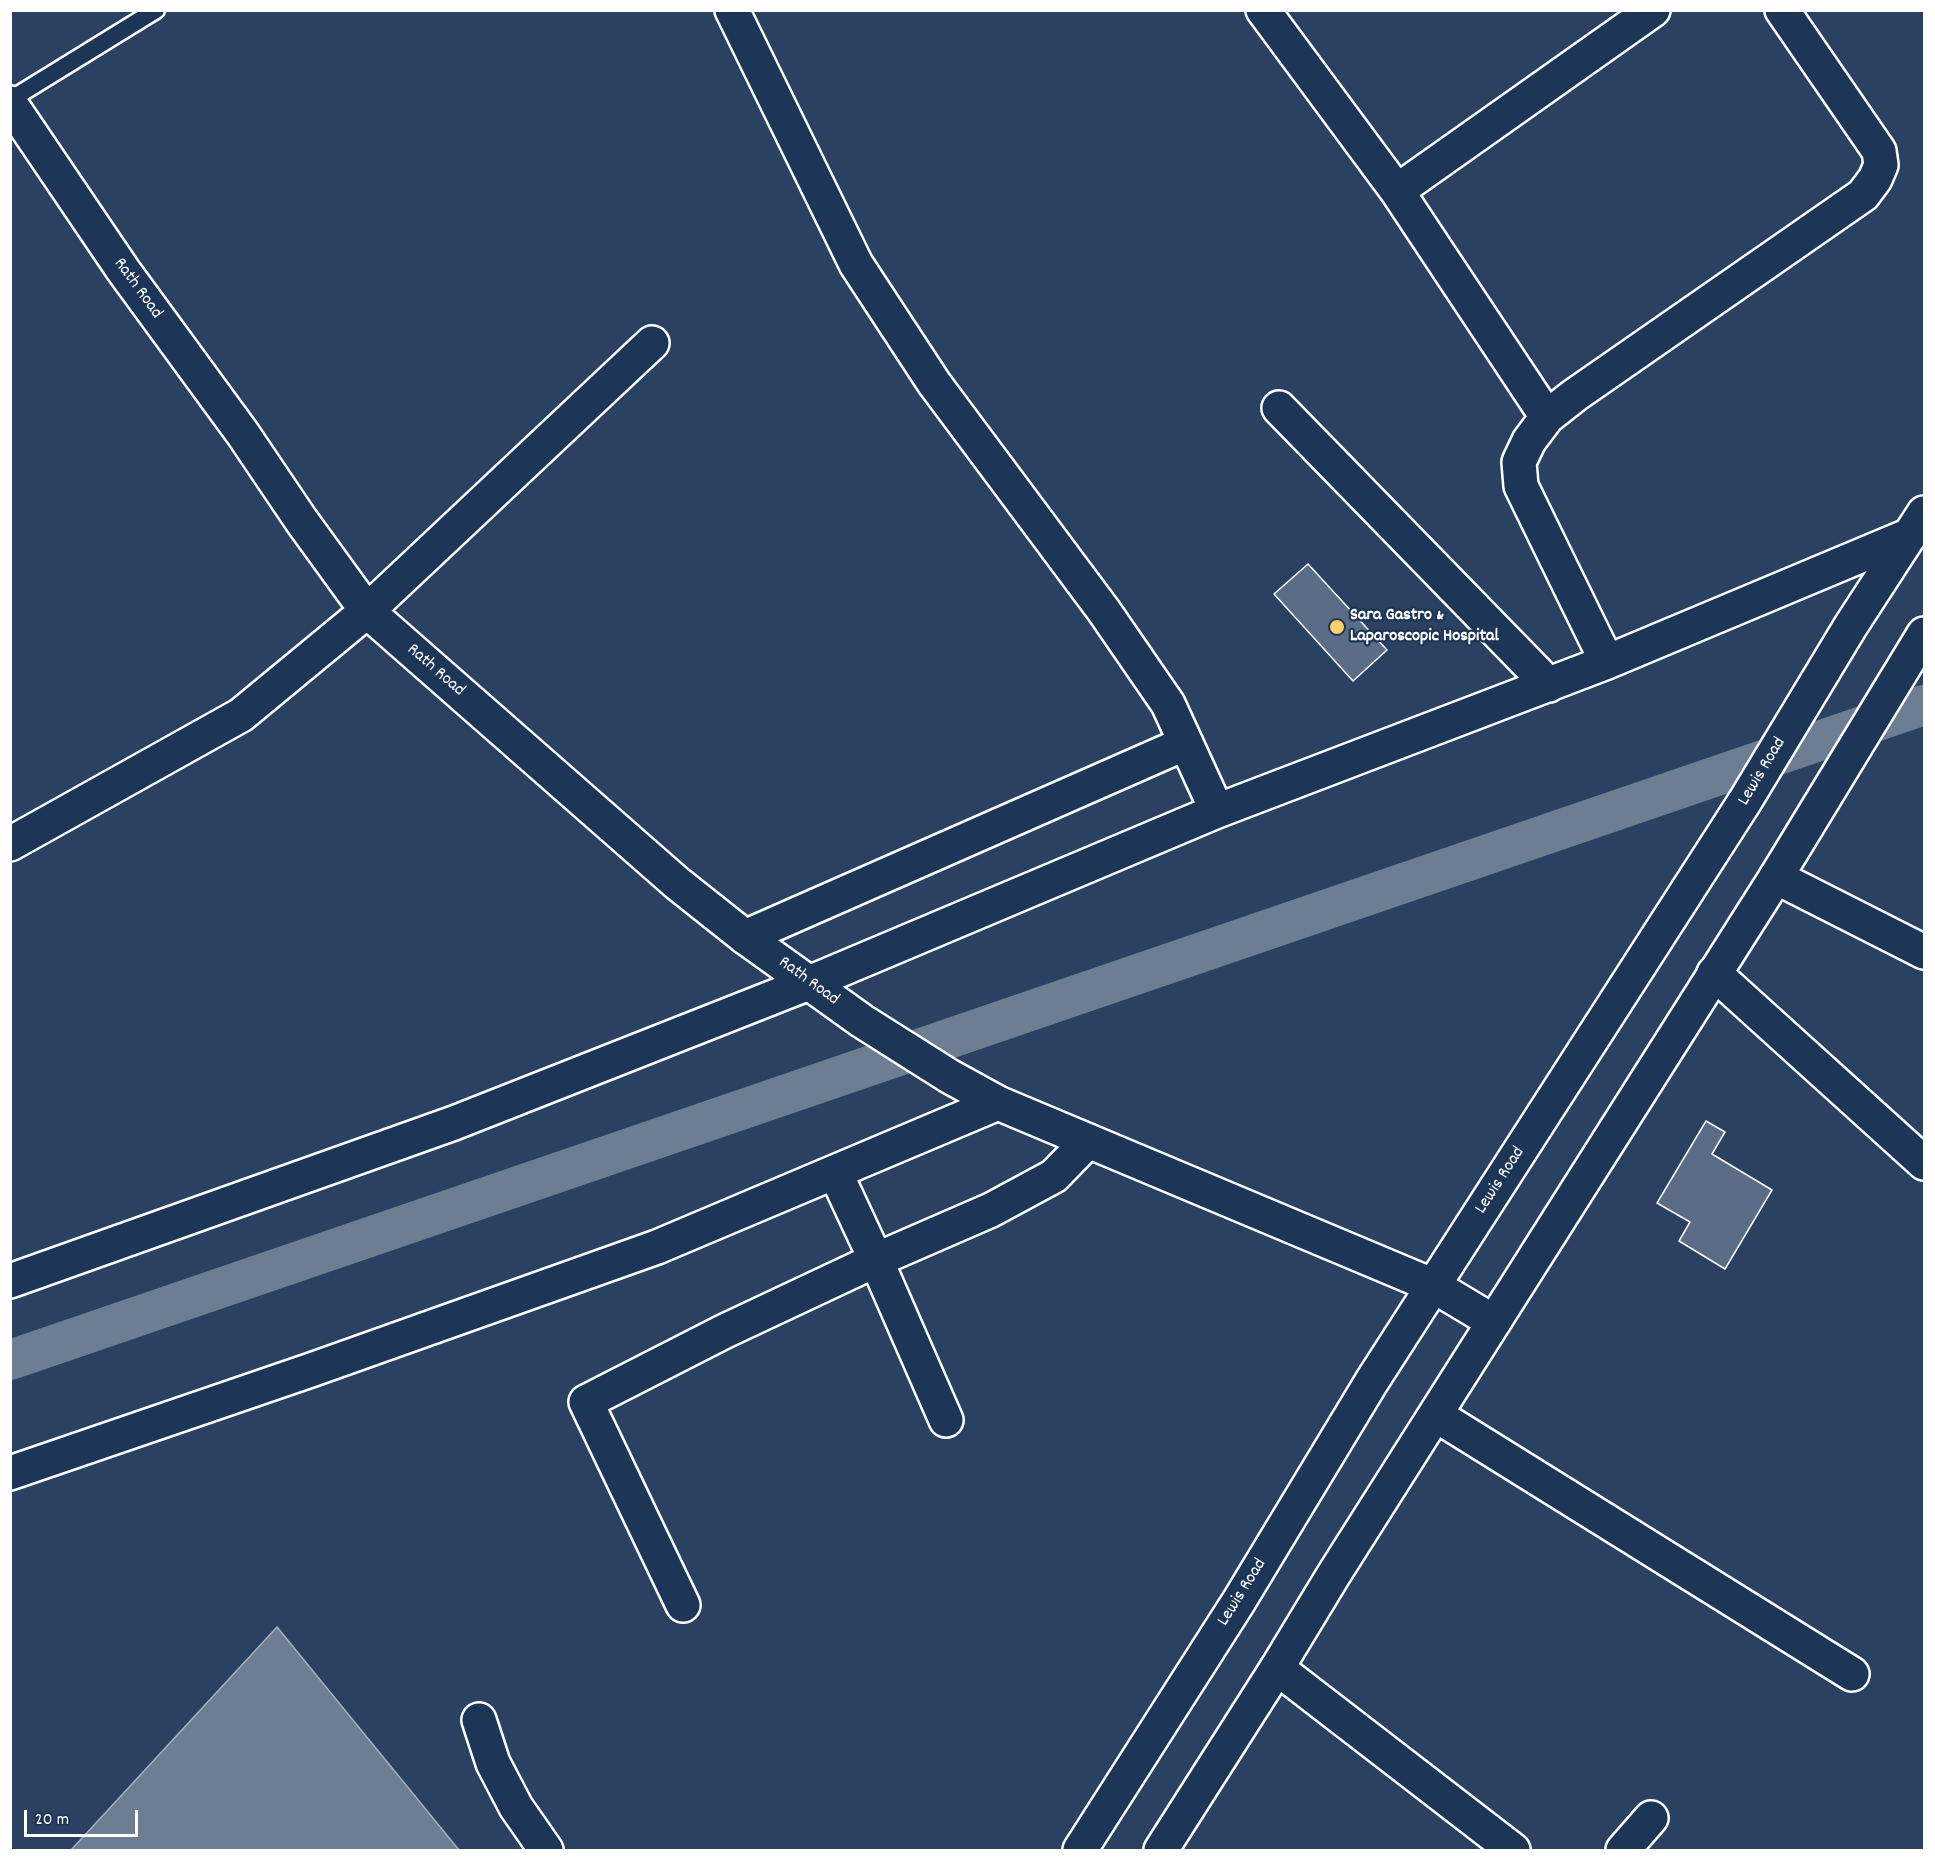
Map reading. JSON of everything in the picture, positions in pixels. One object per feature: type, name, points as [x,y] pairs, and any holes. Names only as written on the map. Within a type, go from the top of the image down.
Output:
[{"type":"street","points":[[732,10],[856,264],[934,383],[1104,611],[1168,704],[1217,811]]},
{"type":"street","points":[[1263,10],[1397,191],[1546,417]]},
{"type":"street","points":[[1397,191],[1653,10]]},
{"type":"street","points":[[1607,662],[1521,486],[1519,462],[1529,441],[1546,417],[1863,195],[1875,179],[1881,165],[1879,151],[1782,10]]},
{"type":"street","name":"Rath Road","points":[[10,101],[123,270],[368,611],[677,883],[745,937],[862,1021],[948,1076],[998,1103],[1434,1286],[1494,1322]]},
{"type":"street","points":[[10,844],[241,715],[368,611],[652,342]]},
{"type":"street","points":[[1279,408],[1549,685]]},
{"type":"street","points":[[10,1281],[454,1123],[809,983],[1217,811],[1607,662],[1917,524]]},
{"type":"street","name":"Lewis Road","points":[[1080,1851],[1239,1600],[1372,1381],[1745,801],[1850,627],[1917,524]]},
{"type":"street","points":[[1161,1851],[1776,877],[1922,638]]},
{"type":"street","points":[[745,937],[1186,743]]},
{"type":"street","points":[[1776,877],[1924,952]]},
{"type":"street","points":[[1714,974],[1924,1163]]},
{"type":"street","points":[[10,1473],[311,1370],[657,1247],[998,1103]]},
{"type":"street","points":[[683,1605],[586,1402],[725,1331],[876,1260],[991,1210],[1054,1176],[1088,1141]]},
{"type":"street","points":[[835,1172],[946,1420]]},
{"type":"street","points":[[1436,1415],[1852,1674]]},
{"type":"street","points":[[1277,1668],[1513,1851]]},
{"type":"street","points":[[479,1720],[494,1763],[516,1807],[546,1851]]},
{"type":"street","points":[[1623,1851],[1651,1818]]},
{"type":"lane","points":[[10,101],[156,10]]},
{"type":"water","points":[[277,1627],[459,1850],[71,1850]]},
{"type":"building","points":[[1308,564],[1387,650],[1353,681],[1274,594]]},
{"type":"building","points":[[1706,1121],[1725,1132],[1712,1154],[1772,1190],[1725,1269],[1679,1241],[1690,1222],[1657,1203]]},
{"type":"waterway","points":[[10,1360],[1924,705]]},
{"type":"place","name":"Sara Gastro & Laparoscopic Hospital","points":[[1337,627]]}]
